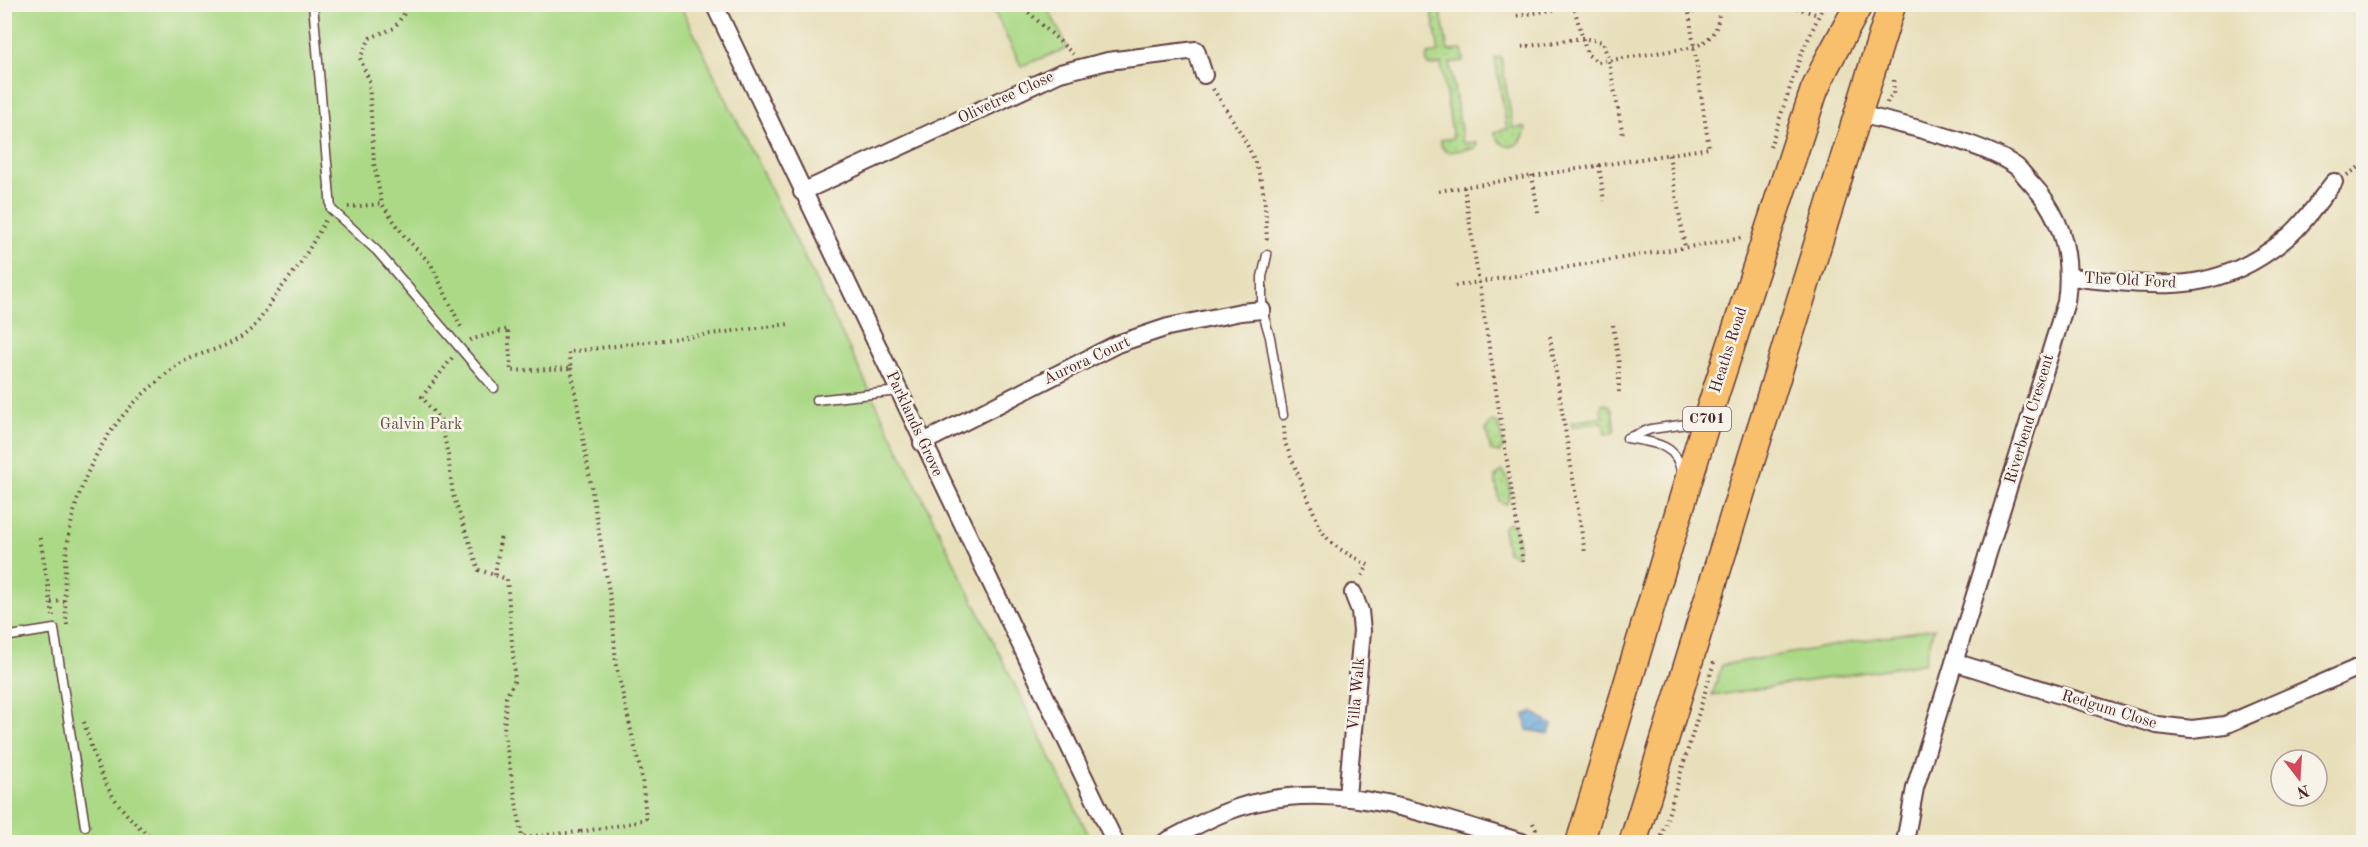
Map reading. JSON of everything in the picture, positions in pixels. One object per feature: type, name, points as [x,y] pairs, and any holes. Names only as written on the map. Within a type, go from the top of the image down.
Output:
[{"type":"main road","name":"Heaths Road","points":[[1580,843],[1706,422],[1814,91],[1859,4]]},
{"type":"main road","points":[[1633,843],[1892,4]]},
{"type":"street","name":"Parklands Grove","points":[[714,4],[1115,843]]},
{"type":"street","name":"Olivetree Close","points":[[802,192],[1060,74],[1153,54],[1196,50],[1204,75]]},
{"type":"street","name":"Riverbend Crescent","points":[[1857,113],[1983,149],[2017,168],[2042,194],[2059,223],[2067,251],[2069,277],[2066,302],[1915,788],[1905,843]]},
{"type":"street","name":"The Old Ford","points":[[2069,277],[2159,285],[2193,283],[2232,273],[2264,256],[2291,233],[2334,182]]},
{"type":"street","name":"Aurora Court","points":[[922,443],[1117,344],[1168,327],[1262,310]]},
{"type":"street","name":"Villa Walk","points":[[1347,796],[1362,631],[1360,611],[1353,593]]},
{"type":"street","name":"Redgum Close","points":[[1953,662],[2157,725],[2192,729],[2225,725],[2364,665]]},
{"type":"street","points":[[1165,843],[1227,812],[1262,801],[1323,794],[1381,802],[1522,843]]},
{"type":"lane","points":[[313,4],[331,209],[377,251],[494,388]]},
{"type":"lane","points":[[1267,255],[1262,277],[1262,310],[1270,337],[1283,415]]},
{"type":"lane","points":[[816,400],[899,391]]},
{"type":"lane","points":[[1649,612],[1652,576],[1681,485],[1682,469],[1672,452],[1661,444],[1627,438],[1651,429],[1706,422]]},
{"type":"lane","points":[[4,637],[54,629],[85,826]]},
{"type":"path","points":[[411,4],[394,28],[370,38],[360,58],[369,81],[374,164],[382,204],[405,237],[431,264],[468,341],[508,329],[511,371],[571,368]]},
{"type":"path","points":[[1020,4],[1086,67]]},
{"type":"path","points":[[1439,191],[1710,148],[1689,13],[1735,4]]},
{"type":"path","points":[[1785,4],[1818,15]]},
{"type":"path","points":[[1517,16],[1573,5],[1587,54],[1598,62],[1609,62],[1695,47],[1713,36],[1720,18],[1719,6]]},
{"type":"path","points":[[1522,47],[1582,39],[1602,42],[1609,62],[1623,135]]},
{"type":"path","points":[[1204,75],[1232,118],[1257,168],[1266,211],[1267,255]]},
{"type":"path","points":[[1670,155],[1685,247]]},
{"type":"path","points":[[1599,165],[1604,201]]},
{"type":"path","points":[[1533,175],[1538,212]]},
{"type":"path","points":[[1464,188],[1523,563]]},
{"type":"path","points":[[67,628],[64,601],[64,558],[72,517],[83,480],[101,445],[121,417],[140,397],[180,364],[232,343],[250,331],[300,264],[331,209],[382,204]]},
{"type":"path","points":[[1455,286],[1743,238]]},
{"type":"path","points":[[461,348],[422,397],[441,421],[453,495],[479,570],[507,579],[515,680],[506,697],[504,732],[522,837],[579,832],[633,823],[646,818],[642,778],[616,665],[612,609],[568,352],[789,324]]},
{"type":"path","points":[[1612,325],[1619,364],[1619,392]]},
{"type":"path","points":[[1550,336],[1585,553]]},
{"type":"path","points":[[1283,415],[1285,443],[1326,539],[1343,553],[1368,566],[1353,593]]},
{"type":"path","points":[[495,575],[501,534]]},
{"type":"path","points":[[40,538],[54,629]]},
{"type":"path","points":[[51,602],[64,601]]},
{"type":"path","points":[[83,719],[99,770],[117,806],[142,831],[158,843]]},
{"type":"path","points":[[579,832],[583,843]]},
{"type":"green space","name":"Galvin Park","points":[[5,4],[680,5],[1092,842],[5,842]]},
{"type":"green space","points":[[991,5],[1046,5],[1068,48],[1021,66]]},
{"type":"green space","points":[[1417,5],[1449,5],[1440,7],[1448,51],[1462,50],[1464,58],[1463,61],[1450,63],[1463,143],[1476,142],[1475,148],[1449,152],[1445,151],[1441,145],[1441,140],[1453,138],[1441,64],[1429,66],[1426,59],[1428,54],[1439,52],[1431,7],[1419,8]]},
{"type":"green space","points":[[1501,57],[1513,128],[1524,127],[1526,129],[1520,141],[1512,146],[1502,143],[1494,132],[1507,129],[1495,58]]},
{"type":"green space","points":[[1602,404],[1608,405],[1612,410],[1615,429],[1612,433],[1605,434],[1603,422],[1572,427],[1571,422],[1602,417]]},
{"type":"green space","points":[[1492,421],[1499,425],[1503,447],[1499,453],[1491,451],[1486,429]]},
{"type":"green space","points":[[1502,471],[1509,486],[1507,504],[1499,501],[1495,477]]},
{"type":"green space","points":[[1510,522],[1518,537],[1516,555],[1507,552],[1503,528]]},
{"type":"green space","points":[[1934,628],[1924,663],[1712,696],[1722,665]]},
{"type":"water","points":[[1532,712],[1552,725],[1549,734],[1527,730],[1524,715]]}]
